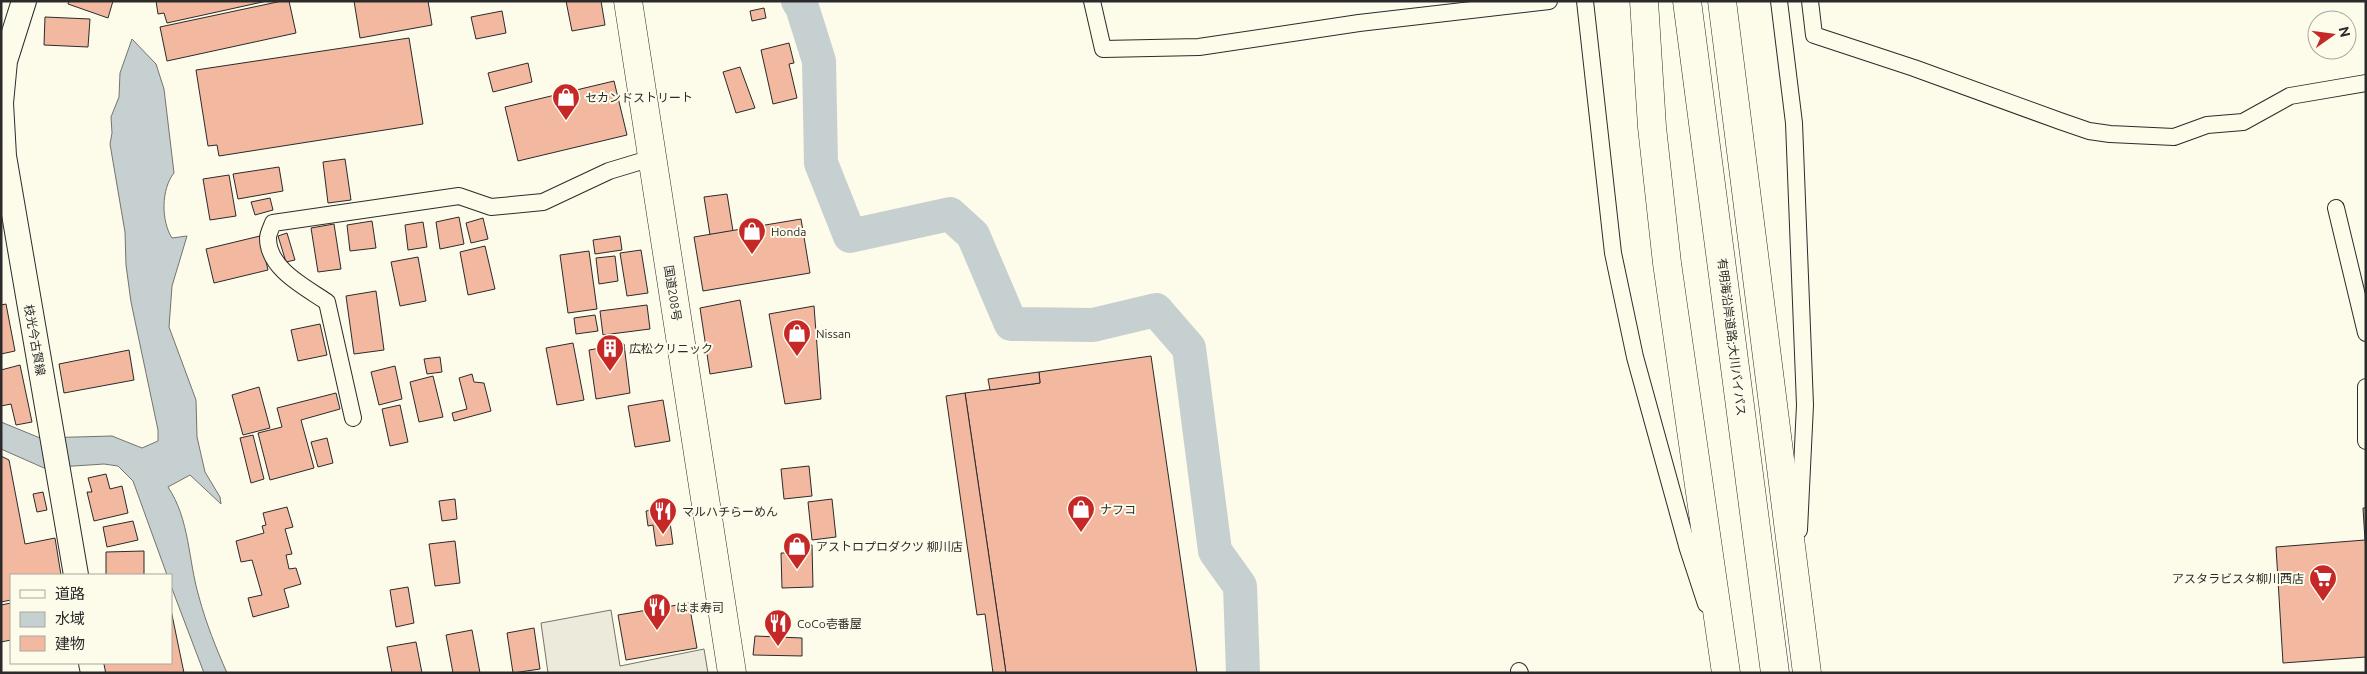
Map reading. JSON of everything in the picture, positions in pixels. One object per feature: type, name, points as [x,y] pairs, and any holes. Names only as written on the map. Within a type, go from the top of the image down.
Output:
[{"type":"highway","name":"国道208号","points":[[628,1],[732,673]]},
{"type":"highway","points":[[1644,1],[1652,127],[1668,263],[1725,668]]},
{"type":"highway","name":"有明海沿岸道路;大川バイパス","points":[[1688,1],[1775,673]]},
{"type":"highway","name":"有明海沿岸道路;大川バイパス","points":[[1699,1],[1785,673]]},
{"type":"highway","points":[[1722,1],[1807,673]]},
{"type":"main road","name":"枝光今古賀線","points":[[24,1],[6,44],[1,103],[4,156],[76,574]]},
{"type":"street","points":[[1092,1],[1103,49],[1199,47],[1359,23],[1549,1]]},
{"type":"street","points":[[1585,1],[1613,253],[1635,357],[1688,550],[1725,668]]},
{"type":"street","points":[[1779,1],[1794,123],[1805,405],[1796,581]]},
{"type":"street","points":[[1810,1],[1814,35],[1914,68],[2089,131],[2110,134],[2174,136],[2207,125],[2243,122],[2290,96],[2366,83]]},
{"type":"street","points":[[353,418],[327,302],[288,276],[272,255],[268,238],[273,224],[459,196],[491,207],[542,202],[609,171],[652,158]]},
{"type":"street","points":[[2336,208],[2366,333]]},
{"type":"street","points":[[2366,387],[2366,441]]},
{"type":"shaded area","points":[[611,610],[620,666],[704,649],[708,673],[548,673],[541,623]]},
{"type":"water","points":[[132,39],[156,64],[164,89],[174,173],[165,196],[164,214],[168,231],[172,238],[187,236],[172,286],[169,327],[196,400],[197,437],[205,472],[220,497],[221,504],[190,475],[168,487],[181,513],[188,540],[195,583],[227,673],[204,673],[172,589],[172,574],[167,574],[133,481],[118,466],[104,464],[44,468],[1,449],[1,422],[40,438],[112,436],[142,448],[158,441],[158,430],[131,302],[126,265],[125,232],[110,144],[112,133],[111,117],[119,97],[120,73]]},
{"type":"building","points":[[69,1],[113,1],[108,18],[68,4]]},
{"type":"building","points":[[156,1],[267,1],[167,23],[164,13],[158,14]]},
{"type":"building","points":[[289,1],[296,33],[167,61],[160,27]]},
{"type":"building","points":[[354,1],[428,1],[432,25],[360,38]]},
{"type":"building","points":[[566,1],[601,1],[605,25],[572,31]]},
{"type":"building","points":[[764,8],[766,18],[752,21],[750,11]]},
{"type":"building","points":[[502,11],[506,33],[476,39],[471,17]]},
{"type":"building","points":[[45,17],[90,19],[88,47],[44,45]]},
{"type":"building","points":[[409,38],[423,124],[219,156],[217,145],[208,146],[196,70]]},
{"type":"building","points":[[789,43],[794,63],[789,64],[797,98],[773,104],[761,50]]},
{"type":"building","points":[[528,63],[532,82],[493,92],[488,73]]},
{"type":"building","points":[[740,67],[755,108],[736,113],[723,72]]},
{"type":"building","name":"セカンドストリート","points":[[614,81],[627,135],[518,161],[505,107]]},
{"type":"building","points":[[345,159],[351,200],[328,203],[323,162]]},
{"type":"building","points":[[279,167],[283,191],[238,199],[233,174]]},
{"type":"building","points":[[229,175],[236,216],[210,220],[203,179]]},
{"type":"building","points":[[727,194],[733,231],[710,235],[704,197]]},
{"type":"building","points":[[270,198],[273,210],[255,215],[251,202]]},
{"type":"building","points":[[459,217],[464,244],[440,249],[436,222]]},
{"type":"building","points":[[483,218],[488,239],[471,243],[466,223]]},
{"type":"building","name":"Honda","points":[[801,219],[810,273],[703,291],[694,237]]},
{"type":"building","points":[[372,221],[376,248],[350,251],[347,225]]},
{"type":"building","points":[[423,222],[427,247],[408,250],[405,225]]},
{"type":"building","points":[[334,224],[341,269],[318,272],[311,228]]},
{"type":"building","points":[[287,233],[295,260],[286,262],[278,236]]},
{"type":"building","points":[[260,236],[268,270],[214,283],[206,249]]},
{"type":"building","points":[[620,236],[622,250],[595,254],[593,240]]},
{"type":"building","points":[[485,246],[495,289],[468,295],[460,252]]},
{"type":"building","points":[[641,250],[648,293],[627,296],[620,253]]},
{"type":"building","points":[[589,251],[597,309],[568,313],[560,255]]},
{"type":"building","points":[[615,256],[618,281],[599,284],[596,258]]},
{"type":"building","points":[[418,257],[426,301],[400,306],[391,262]]},
{"type":"building","points":[[376,291],[384,350],[354,354],[346,296]]},
{"type":"building","points":[[740,300],[752,367],[710,374],[700,308]]},
{"type":"building","points":[[6,304],[15,351],[1,354],[1,305]]},
{"type":"building","points":[[647,305],[650,329],[603,335],[600,311]]},
{"type":"building","name":"Nissan","points":[[814,306],[821,399],[785,404],[769,314]]},
{"type":"building","points":[[595,315],[598,331],[576,334],[574,318]]},
{"type":"building","points":[[320,324],[327,355],[298,361],[291,330]]},
{"type":"building","points":[[573,343],[584,400],[557,405],[546,348]]},
{"type":"building","name":"広松クリニック","points":[[624,344],[630,393],[596,399],[589,350]]},
{"type":"building","points":[[129,350],[134,380],[64,393],[59,364]]},
{"type":"building","name":"ナフコ","points":[[1151,356],[1197,673],[1006,673],[965,393],[1040,383],[1039,372]]},
{"type":"building","points":[[440,357],[442,372],[427,374],[424,359]]},
{"type":"building","points":[[20,365],[32,422],[16,425],[11,404],[1,406],[1,370]]},
{"type":"building","points":[[395,366],[402,399],[379,405],[371,372]]},
{"type":"building","points":[[1039,372],[1040,383],[990,390],[988,379]]},
{"type":"building","points":[[472,374],[474,382],[484,383],[491,411],[454,421],[452,413],[467,409],[459,378]]},
{"type":"building","points":[[433,376],[443,417],[419,422],[410,382]]},
{"type":"building","points":[[259,387],[270,428],[243,435],[232,395]]},
{"type":"building","points":[[336,393],[340,409],[301,420],[314,468],[270,480],[258,433],[282,427],[277,408]]},
{"type":"building","points":[[965,393],[1006,673],[993,673],[985,614],[977,615],[946,396]]},
{"type":"building","points":[[663,400],[670,441],[635,447],[628,406]]},
{"type":"building","points":[[400,405],[408,442],[390,446],[382,409]]},
{"type":"building","points":[[253,435],[264,479],[251,483],[240,438]]},
{"type":"building","points":[[327,438],[333,463],[318,467],[311,442]]},
{"type":"building","points":[[1,456],[9,460],[25,544],[55,538],[61,574],[10,574],[10,600],[1,602]]},
{"type":"building","points":[[809,466],[812,496],[784,499],[781,469]]},
{"type":"building","points":[[106,474],[110,489],[122,486],[128,513],[94,521],[87,492],[92,492],[88,478]]},
{"type":"building","points":[[43,492],[47,510],[37,512],[33,494]]},
{"type":"building","points":[[455,499],[457,519],[442,521],[439,501]]},
{"type":"building","points":[[832,499],[836,537],[812,540],[808,502]]},
{"type":"building","points":[[287,507],[293,527],[285,529],[292,554],[286,555],[289,569],[296,568],[301,584],[284,589],[289,607],[253,617],[248,598],[262,595],[252,560],[241,562],[236,541],[264,533],[262,526],[266,525],[263,513]]},
{"type":"building","name":"マルハチらーめん","points":[[668,508],[673,544],[656,546],[653,525],[648,526],[646,511]]},
{"type":"building","name":"アスタラビスタ柳川西店","points":[[2363,508],[2366,508],[2366,657],[2283,663],[2276,547],[2365,540]]},
{"type":"building","points":[[133,521],[138,540],[107,547],[103,527]]},
{"type":"building","points":[[455,541],[460,583],[435,586],[429,544]]},
{"type":"building","name":"アストロプロダクツ 柳川店","points":[[795,545],[812,545],[813,587],[782,588],[781,553],[795,553]]},
{"type":"building","points":[[144,551],[144,574],[106,574],[106,552]]},
{"type":"building","points":[[408,587],[414,623],[396,627],[390,590]]},
{"type":"building","points":[[10,603],[10,640],[1,642],[1,605]]},
{"type":"building","name":"はま寿司","points":[[689,603],[697,648],[626,660],[618,615]]},
{"type":"building","points":[[172,615],[184,673],[104,673],[102,664],[172,664]]},
{"type":"building","points":[[534,628],[540,669],[513,673],[507,633]]},
{"type":"building","points":[[472,630],[480,673],[453,673],[446,635]]},
{"type":"building","name":"CoCo壱番屋","points":[[755,636],[802,638],[802,656],[753,655]]},
{"type":"building","points":[[416,642],[422,673],[392,673],[387,647]]},
{"type":"waterway","points":[[798,1],[802,7],[819,61],[821,163],[850,236],[950,214],[973,235],[1011,324],[1093,325],[1156,310],[1189,348],[1215,551],[1240,586],[1243,673]]},
{"type":"place","name":"セカンドストリート","points":[[566,121]]},
{"type":"place","name":"Honda","points":[[752,255]]},
{"type":"place","name":"Nissan","points":[[797,357]]},
{"type":"place","name":"広松クリニック","points":[[610,372]]},
{"type":"place","name":"ナフコ","points":[[1081,533]]},
{"type":"place","name":"マルハチらーめん","points":[[663,535]]},
{"type":"place","name":"アストロプロダクツ 柳川店","points":[[797,570]]},
{"type":"place","name":"アスタラビスタ柳川西店","points":[[2323,602]]},
{"type":"place","name":"はま寿司","points":[[657,631]]},
{"type":"place","name":"CoCo壱番屋","points":[[778,647]]}]
